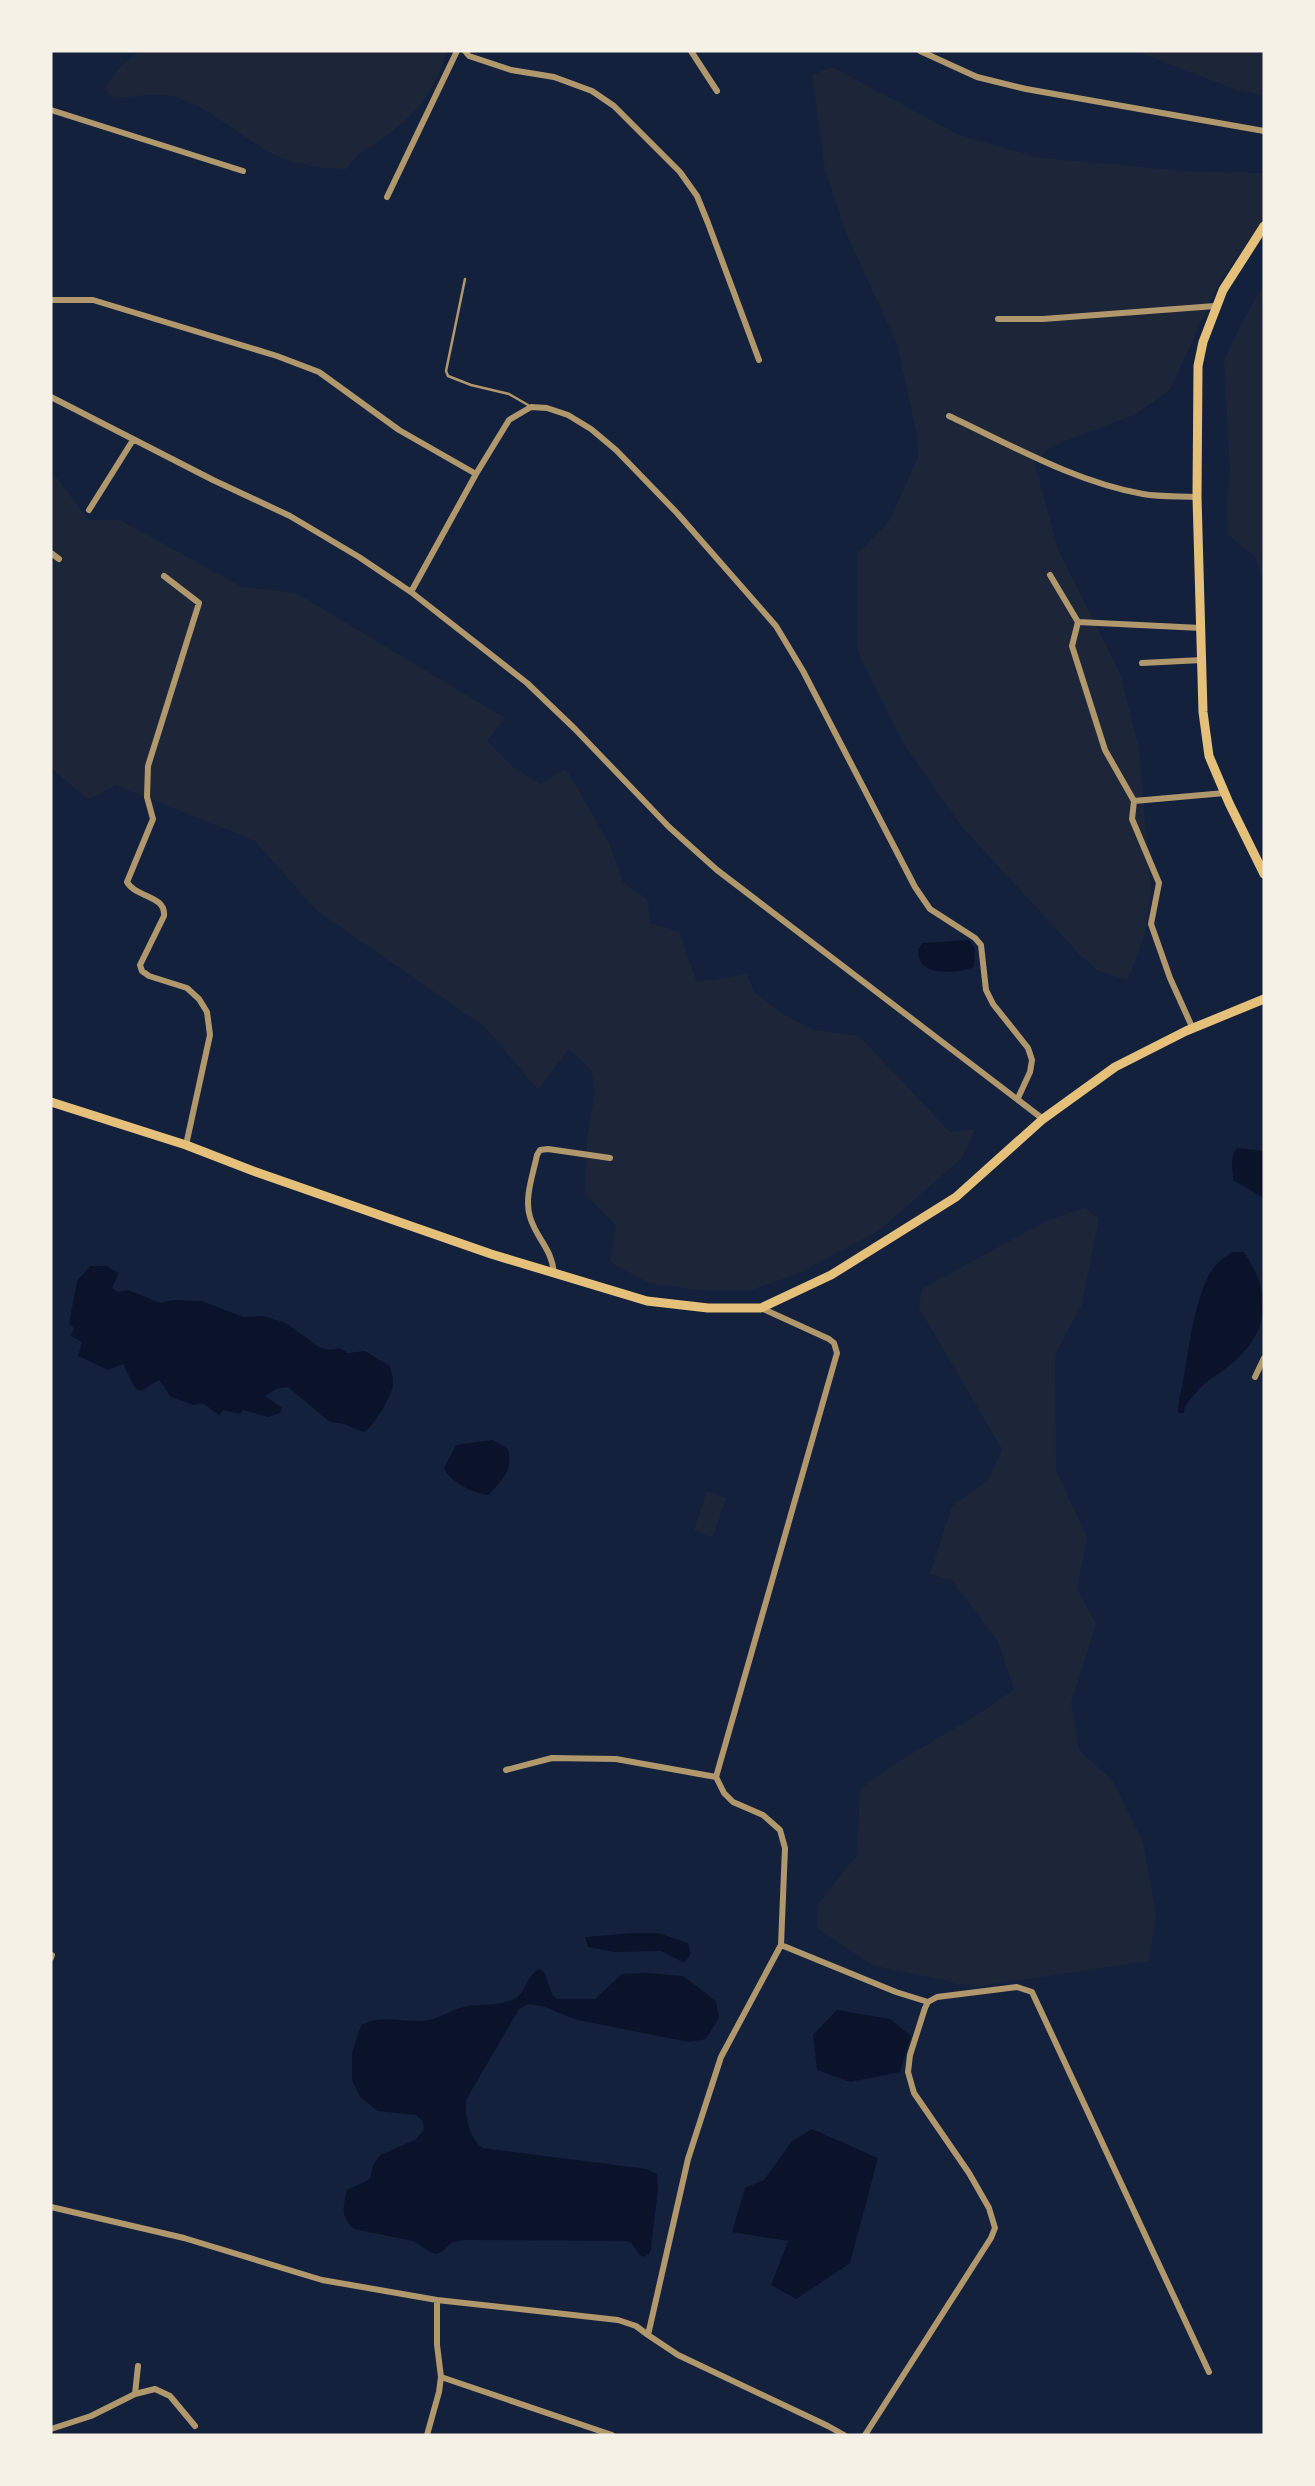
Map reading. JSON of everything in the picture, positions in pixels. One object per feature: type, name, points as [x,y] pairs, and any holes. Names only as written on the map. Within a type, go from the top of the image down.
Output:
[{"type":"main road","points":[[1264,226],[1223,290],[1203,342],[1198,366],[1196,497],[1203,712],[1209,755],[1264,874]]},
{"type":"main road","points":[[51,1102],[186,1144],[269,1176],[554,1274],[648,1301],[708,1308],[761,1308],[831,1275],[947,1203],[1043,1119],[1115,1067],[1193,1029],[1264,999]]},
{"type":"street","points":[[387,197],[457,51]]},
{"type":"street","points":[[465,51],[469,55],[511,69],[554,77],[592,91],[614,106],[680,172],[697,196],[759,360]]},
{"type":"street","points":[[691,51],[717,90]]},
{"type":"street","points":[[920,51],[977,77],[1002,83],[1264,131]]},
{"type":"street","points":[[51,110],[243,171]]},
{"type":"street","points":[[51,300],[93,300],[277,356],[319,372],[399,430],[475,474]]},
{"type":"street","points":[[998,319],[1215,306]]},
{"type":"street","points":[[51,397],[290,516],[411,592],[527,683],[575,729],[668,827],[717,870],[1043,1119]]},
{"type":"street","points":[[411,592],[475,474],[509,420],[531,407],[547,408],[568,415],[617,450],[694,532],[776,626],[803,671],[915,887],[930,909],[975,938],[981,945],[986,990],[993,1004],[1028,1048],[1032,1060],[1030,1072],[1018,1098]]},
{"type":"street","points":[[949,416],[1035,456],[1120,489],[1145,494],[1196,497]]},
{"type":"street","points":[[89,510],[133,440]]},
{"type":"street","points":[[51,553],[59,559]]},
{"type":"street","points":[[1050,575],[1078,622],[1072,646],[1105,750],[1135,801],[1132,819],[1159,883],[1151,924],[1170,978],[1193,1029]]},
{"type":"street","points":[[164,576],[199,603],[149,766],[147,797],[153,819],[127,881],[130,887],[162,903],[165,910],[140,965],[142,971],[149,976],[187,988],[199,999],[207,1012],[210,1035],[186,1144]]},
{"type":"street","points":[[1078,622],[1201,628]]},
{"type":"street","points":[[1142,663],[1202,660]]},
{"type":"street","points":[[1135,801],[1225,793]]},
{"type":"street","points":[[554,1274],[553,1258],[530,1218],[527,1203],[537,1156],[540,1150],[548,1149],[610,1158]]},
{"type":"street","points":[[648,2335],[688,2159],[721,2057],[781,1945],[785,1848],[780,1830],[763,1815],[733,1802],[724,1793],[716,1777],[837,1353],[834,1343],[829,1339],[761,1308]]},
{"type":"street","points":[[1255,1377],[1264,1358]]},
{"type":"street","points":[[506,1770],[552,1758],[616,1759],[716,1777]]},
{"type":"street","points":[[781,1945],[896,1992],[928,2001],[937,1997],[1017,1987],[1032,1992],[1209,2372]]},
{"type":"street","points":[[866,2435],[995,2228],[989,2208],[914,2093],[911,2083],[908,2072],[910,2055],[928,2001]]},
{"type":"street","points":[[51,2207],[184,2238],[322,2280],[437,2301],[618,2320],[636,2326],[678,2355],[844,2435]]},
{"type":"street","points":[[427,2435],[441,2376],[437,2345],[437,2301]]},
{"type":"street","points":[[135,2394],[138,2366]]},
{"type":"street","points":[[441,2376],[612,2435]]},
{"type":"street","points":[[51,2429],[91,2416],[135,2394],[155,2389],[170,2396],[195,2426]]},
{"type":"lane","points":[[465,279],[446,370],[448,376],[471,385],[509,394],[531,407]]},
{"type":"shaded area","points":[[140,51],[447,51],[436,80],[422,102],[392,131],[357,156],[347,169],[309,166],[281,158],[204,109],[179,98],[155,95],[114,98],[105,90],[111,78]]},
{"type":"shaded area","points":[[1136,51],[1264,51],[1264,95],[1234,89]]},
{"type":"shaded area","points":[[832,67],[961,136],[1042,158],[1196,172],[1264,173],[1264,218],[1217,287],[1170,390],[1136,414],[1052,446],[1034,462],[1059,552],[1120,673],[1139,749],[1151,890],[1145,934],[1128,980],[1098,971],[1080,955],[962,827],[905,746],[858,652],[858,553],[890,520],[918,457],[917,435],[897,344],[847,235],[825,169],[812,75]]},
{"type":"shaded area","points":[[1264,283],[1264,585],[1256,557],[1228,535],[1230,471],[1224,361]]},
{"type":"shaded area","points":[[51,474],[58,479],[88,520],[120,520],[242,587],[296,593],[505,718],[487,741],[514,768],[541,784],[566,769],[609,843],[623,882],[647,899],[651,923],[679,932],[697,982],[747,974],[754,992],[781,1013],[813,1030],[859,1036],[950,1132],[975,1129],[961,1159],[878,1231],[799,1273],[751,1290],[698,1290],[649,1283],[610,1262],[616,1226],[585,1194],[587,1141],[595,1091],[591,1070],[569,1049],[538,1090],[485,1027],[316,910],[254,840],[116,785],[88,799],[51,768]]},
{"type":"shaded area","points":[[969,940],[975,949],[974,967],[937,971],[924,965],[919,957],[918,949],[923,943]]},
{"type":"shaded area","points":[[1237,1148],[1264,1151],[1264,1198],[1233,1180],[1232,1159]]},
{"type":"shaded area","points":[[1084,1208],[1099,1218],[1082,1304],[1055,1355],[1056,1471],[1087,1537],[1077,1589],[1096,1624],[1071,1703],[1079,1750],[1113,1781],[1143,1842],[1156,1914],[1149,1961],[974,1987],[872,1965],[818,1929],[817,1905],[857,1855],[860,1789],[1014,1689],[998,1641],[952,1581],[930,1574],[952,1506],[989,1479],[1002,1449],[919,1308],[922,1289],[1044,1222]]},
{"type":"shaded area","points":[[1232,1252],[1244,1252],[1258,1279],[1263,1305],[1258,1331],[1240,1356],[1199,1389],[1187,1403],[1184,1413],[1178,1413],[1190,1337],[1202,1290],[1215,1266]]},
{"type":"shaded area","points":[[90,1266],[106,1266],[119,1273],[112,1288],[118,1292],[128,1290],[160,1303],[173,1300],[202,1301],[243,1317],[263,1316],[286,1323],[319,1347],[330,1350],[339,1348],[348,1353],[365,1351],[390,1366],[393,1381],[390,1395],[378,1417],[364,1432],[330,1422],[288,1387],[276,1389],[265,1396],[282,1408],[280,1413],[268,1417],[243,1410],[240,1414],[223,1410],[220,1415],[205,1405],[194,1405],[171,1397],[159,1380],[141,1391],[135,1388],[123,1364],[108,1370],[78,1356],[82,1342],[71,1336],[74,1328],[69,1324],[77,1281]]},
{"type":"shaded area","points":[[493,1440],[508,1449],[509,1463],[506,1474],[489,1495],[476,1492],[451,1478],[444,1468],[456,1445]]},
{"type":"shaded area","points":[[707,1491],[726,1498],[713,1537],[694,1530]]},
{"type":"shaded area","points":[[658,1933],[688,1943],[691,1954],[684,1963],[661,1951],[614,1952],[588,1947],[585,1937]]},
{"type":"shaded area","points":[[539,1969],[544,1972],[552,1994],[557,1999],[595,1999],[622,1974],[646,1973],[683,1976],[716,2001],[719,2018],[706,2039],[689,2042],[577,2020],[542,2006],[528,2004],[519,2009],[466,2100],[469,2126],[474,2139],[483,2148],[647,2169],[657,2174],[658,2189],[649,2254],[643,2257],[631,2242],[624,2241],[463,2240],[451,2243],[437,2254],[413,2241],[354,2229],[346,2220],[344,2211],[347,2190],[370,2179],[373,2166],[380,2155],[415,2140],[424,2130],[423,2121],[416,2115],[378,2111],[360,2097],[352,2080],[352,2053],[361,2025],[382,2019],[425,2021],[464,2007],[506,2002],[521,1993]]},
{"type":"shaded area","points":[[837,2010],[890,2019],[911,2036],[900,2072],[850,2082],[817,2070],[813,2035]]},
{"type":"shaded area","points":[[812,2129],[878,2158],[850,2263],[796,2299],[771,2285],[788,2241],[732,2232],[745,2188],[764,2180],[792,2141]]}]
